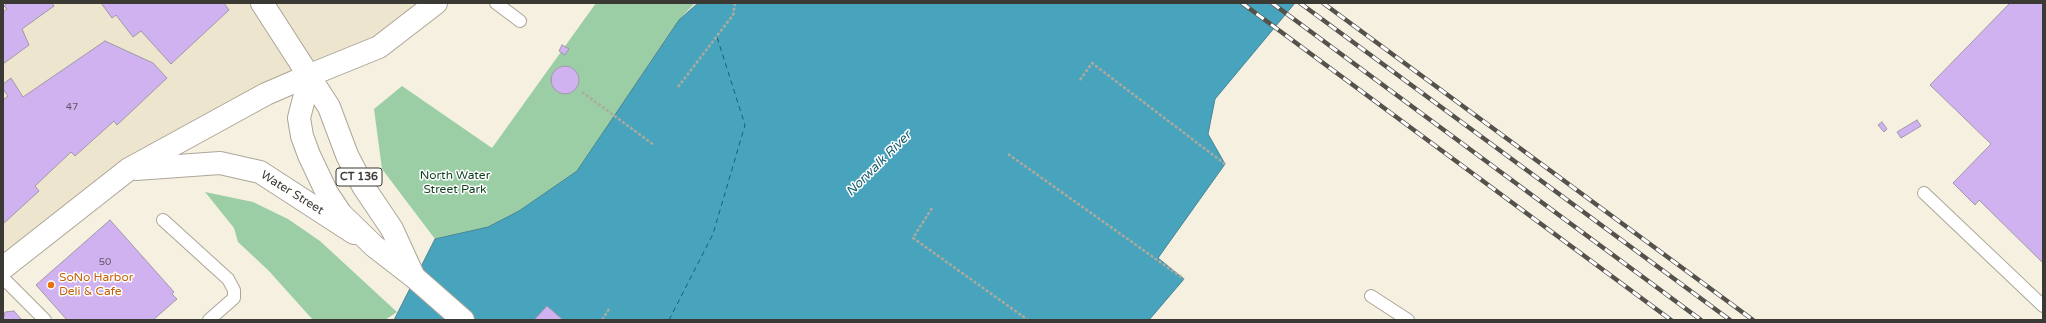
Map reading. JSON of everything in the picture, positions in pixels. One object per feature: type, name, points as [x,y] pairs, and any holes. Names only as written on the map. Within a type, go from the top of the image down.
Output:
[{"type":"main road","points":[[262,3],[310,75],[298,118],[306,149],[327,193],[342,214],[374,246]]},
{"type":"main road","points":[[3,268],[129,169],[266,94],[379,47],[436,3]]},
{"type":"main road","name":"CT 136","points":[[310,75],[329,108],[347,155],[364,186],[392,228],[414,277]]},
{"type":"main road","name":"Water Street","points":[[129,169],[220,163],[260,172],[374,246]]},
{"type":"main road","name":"CT 136","points":[[374,246],[414,277],[462,320]]},
{"type":"lane","points":[[496,3],[520,21]]},
{"type":"lane","points":[[1924,193],[2043,306]]},
{"type":"lane","points":[[162,220],[228,279],[234,290],[234,298],[209,320]]},
{"type":"lane","points":[[3,278],[45,320]]},
{"type":"lane","points":[[1371,296],[1408,320]]},
{"type":"path","points":[[678,87],[733,16],[735,3]]},
{"type":"path","points":[[1080,80],[1092,63],[1225,164]]},
{"type":"path","points":[[582,92],[654,145]]},
{"type":"path","points":[[1008,154],[1184,279]]},
{"type":"path","points":[[932,208],[913,238],[1028,320]]},
{"type":"path","points":[[602,320],[608,309]]},
{"type":"shaded area","points":[[3,3],[436,3],[379,47],[129,169],[3,268]]},
{"type":"green space","name":"North Water Street Park","points":[[596,3],[695,3],[679,20],[577,171],[519,211],[488,227],[435,239],[382,169],[374,109],[402,86],[492,148]]},
{"type":"green space","points":[[205,192],[253,202],[288,219],[320,241],[397,312],[385,320],[313,320],[268,270],[238,242],[234,228]]},
{"type":"water","name":"Norwalk River","points":[[698,3],[1295,3],[1215,99],[1208,134],[1225,164],[1158,258],[1184,279],[1149,320],[394,320],[435,239],[488,227],[519,211],[577,171],[679,20]]},
{"type":"building","points":[[8,3],[52,3],[54,6],[22,29],[29,45],[3,64],[3,12],[7,9],[4,6]]},
{"type":"building","points":[[101,3],[224,3],[229,10],[171,64],[141,31],[133,37],[116,15],[112,18]]},
{"type":"building","points":[[2010,3],[2043,3],[2043,263],[1979,200],[1975,205],[1953,183],[1991,144],[1930,85]]},
{"type":"building","points":[[105,41],[153,63],[167,78],[117,125],[114,121],[75,156],[71,152],[35,186],[39,191],[3,224],[3,100],[8,96],[3,89],[3,84],[11,78],[23,97]]},
{"type":"building","points":[[562,45],[569,49],[565,55],[559,51]]},
{"type":"building","points":[[565,66],[575,70],[579,80],[575,90],[565,94],[555,90],[551,80],[555,70]]},
{"type":"building","points":[[1917,120],[1921,126],[1901,138],[1897,132]]},
{"type":"building","points":[[1882,122],[1887,129],[1884,132],[1878,125]]},
{"type":"building","points":[[110,220],[174,292],[172,294],[177,299],[153,320],[67,320],[36,285]]},
{"type":"building","points":[[547,306],[563,320],[534,320]]},
{"type":"building","points":[[14,311],[22,320],[3,320],[5,312]]},
{"type":"ferry route","points":[[669,320],[713,234],[745,125],[717,37]]},
{"type":"railway","points":[[1242,3],[1671,320]]},
{"type":"railway","points":[[1272,3],[1701,320]]},
{"type":"railway","points":[[1300,3],[1730,320]]},
{"type":"railway","points":[[1323,3],[1753,320]]},
{"type":"place","name":"SoNo Harbor Deli & Cafe","points":[[51,285]]}]
